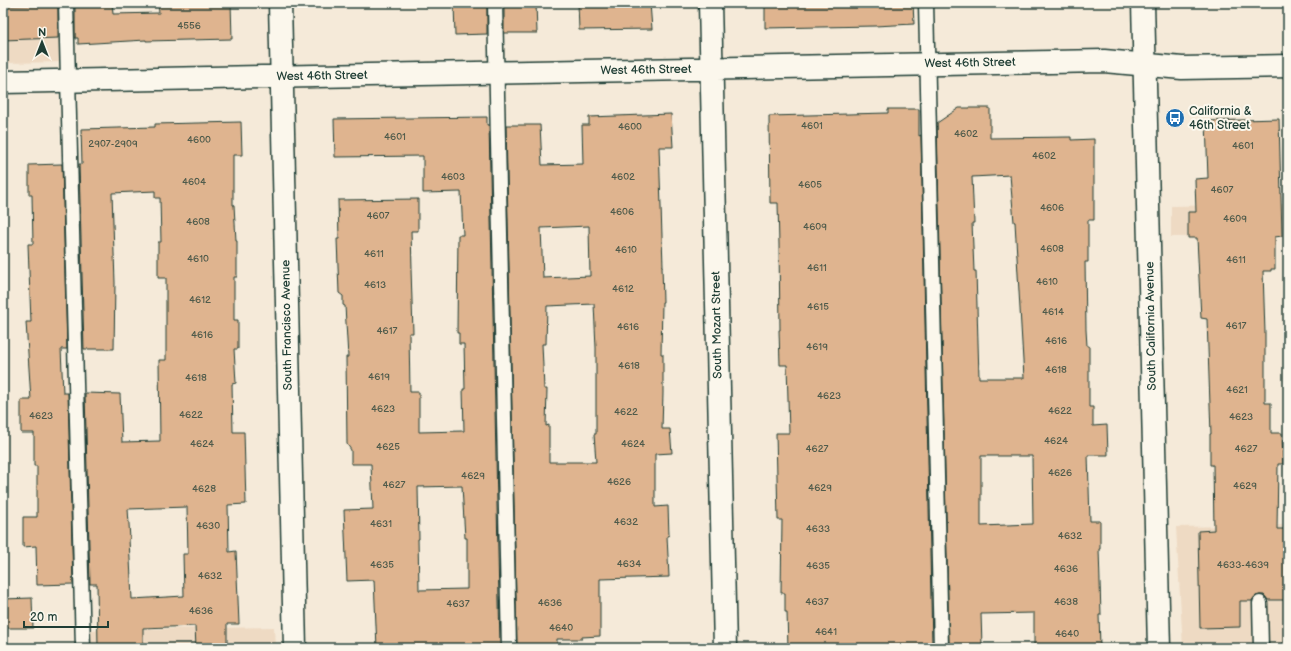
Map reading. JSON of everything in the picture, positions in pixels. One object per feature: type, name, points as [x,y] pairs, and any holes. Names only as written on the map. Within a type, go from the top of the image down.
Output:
[{"type":"street","name":"South Francisco Avenue","points":[[280,3],[295,648]]},
{"type":"street","name":"South Mozart Street","points":[[710,3],[725,648]]},
{"type":"street","name":"South California Avenue","points":[[1143,3],[1159,648]]},
{"type":"street","name":"West 46th Street","points":[[3,82],[1104,61],[1182,68],[1288,66]]},
{"type":"lane","points":[[66,3],[83,648]]},
{"type":"lane","points":[[495,3],[509,648]]},
{"type":"lane","points":[[926,3],[941,648]]},
{"type":"lane","points":[[1260,603],[1261,648]]},
{"type":"shaded area","points":[[3,3],[66,3],[68,62],[3,63]]},
{"type":"shaded area","points":[[1288,204],[1288,236],[1171,237],[1171,206]]},
{"type":"shaded area","points":[[1288,525],[1288,648],[1183,648],[1176,527]]},
{"type":"shaded area","points":[[274,627],[275,648],[83,648],[82,630]]},
{"type":"building","points":[[75,3],[112,3],[113,14],[159,13],[158,3],[231,3],[232,39],[146,40],[78,44],[78,38],[75,38]]},
{"type":"building","points":[[487,3],[487,34],[455,35],[454,4]]},
{"type":"building","points":[[504,3],[536,3],[537,33],[504,33]]},
{"type":"building","points":[[578,3],[650,3],[652,29],[579,30]]},
{"type":"building","points":[[765,3],[913,3],[914,24],[765,28]]},
{"type":"building","points":[[58,4],[58,38],[3,40],[3,6]]},
{"type":"building","points":[[959,108],[990,108],[990,138],[1071,137],[1071,140],[1094,139],[1094,220],[1088,220],[1088,262],[1085,262],[1086,330],[1087,346],[1089,346],[1089,407],[1093,407],[1093,426],[1107,425],[1108,455],[1088,455],[1090,521],[1100,521],[1100,646],[1034,648],[1034,613],[981,614],[982,646],[949,646],[937,123]],"holes":[[[1010,175],[1015,222],[1024,378],[979,378],[976,271],[974,271],[972,223],[974,223],[972,177]],[[981,456],[1032,456],[1033,524],[981,526]]]},
{"type":"building","points":[[888,109],[919,109],[919,136],[921,135],[932,646],[864,645],[864,648],[788,648],[785,593],[781,593],[782,520],[778,520],[776,433],[789,433],[787,365],[780,365],[778,203],[770,203],[769,116],[888,113]]},
{"type":"building","points":[[671,114],[673,147],[659,147],[663,266],[661,354],[663,354],[662,429],[670,429],[672,453],[655,454],[655,507],[668,506],[669,536],[667,536],[669,577],[600,579],[600,636],[582,637],[582,639],[557,639],[557,648],[517,648],[506,125],[540,125],[542,165],[583,164],[582,125],[589,125],[589,117]],"holes":[[[589,226],[590,276],[543,278],[541,228]],[[594,304],[596,348],[596,434],[594,434],[596,462],[549,462],[549,425],[546,426],[547,389],[544,389],[542,344],[546,344],[547,306]]]},
{"type":"building","points":[[487,117],[487,125],[489,125],[500,648],[377,648],[374,580],[347,581],[344,510],[373,509],[371,464],[351,464],[351,450],[347,444],[346,357],[348,357],[345,306],[343,305],[343,296],[339,293],[337,239],[339,239],[338,200],[418,199],[418,231],[411,231],[413,333],[409,333],[410,392],[419,392],[419,432],[464,431],[464,344],[459,344],[459,333],[457,333],[458,235],[463,235],[461,192],[423,193],[423,156],[335,157],[334,119]],"holes":[[[462,486],[465,538],[467,538],[467,589],[419,590],[418,487]]]},
{"type":"building","points":[[1279,119],[1282,236],[1275,237],[1275,269],[1271,269],[1271,271],[1263,271],[1265,403],[1271,403],[1271,433],[1282,433],[1283,464],[1278,464],[1277,529],[1288,529],[1288,600],[1268,600],[1264,595],[1260,595],[1256,596],[1252,601],[1240,601],[1240,627],[1200,628],[1198,531],[1214,530],[1213,465],[1210,465],[1211,434],[1207,319],[1201,318],[1197,238],[1188,238],[1188,212],[1196,212],[1195,179],[1208,178],[1206,121]]},
{"type":"building","points":[[241,122],[242,155],[233,155],[233,205],[237,241],[237,277],[234,277],[234,320],[238,320],[238,349],[234,349],[236,383],[232,384],[233,432],[244,432],[246,504],[228,505],[229,552],[236,551],[239,624],[227,624],[227,648],[196,648],[195,626],[143,628],[143,648],[98,648],[97,584],[90,584],[85,393],[120,394],[122,442],[160,441],[159,360],[166,360],[166,278],[158,278],[158,242],[161,242],[160,198],[155,198],[155,191],[112,193],[115,283],[114,349],[84,349],[79,164],[82,164],[81,129],[155,127],[155,124]],"holes":[[[187,507],[188,554],[183,554],[184,596],[132,599],[128,509]]]},
{"type":"building","points":[[62,164],[67,349],[61,349],[63,393],[68,393],[73,584],[37,585],[36,546],[23,547],[23,517],[37,517],[37,466],[34,466],[34,433],[21,433],[21,400],[31,400],[26,322],[31,322],[28,244],[33,244],[32,195],[29,195],[29,165]]},
{"type":"building","points":[[32,598],[33,628],[3,628],[3,599]]},
{"type":"place","name":"California & 46th Street","points":[[1175,118]]}]
